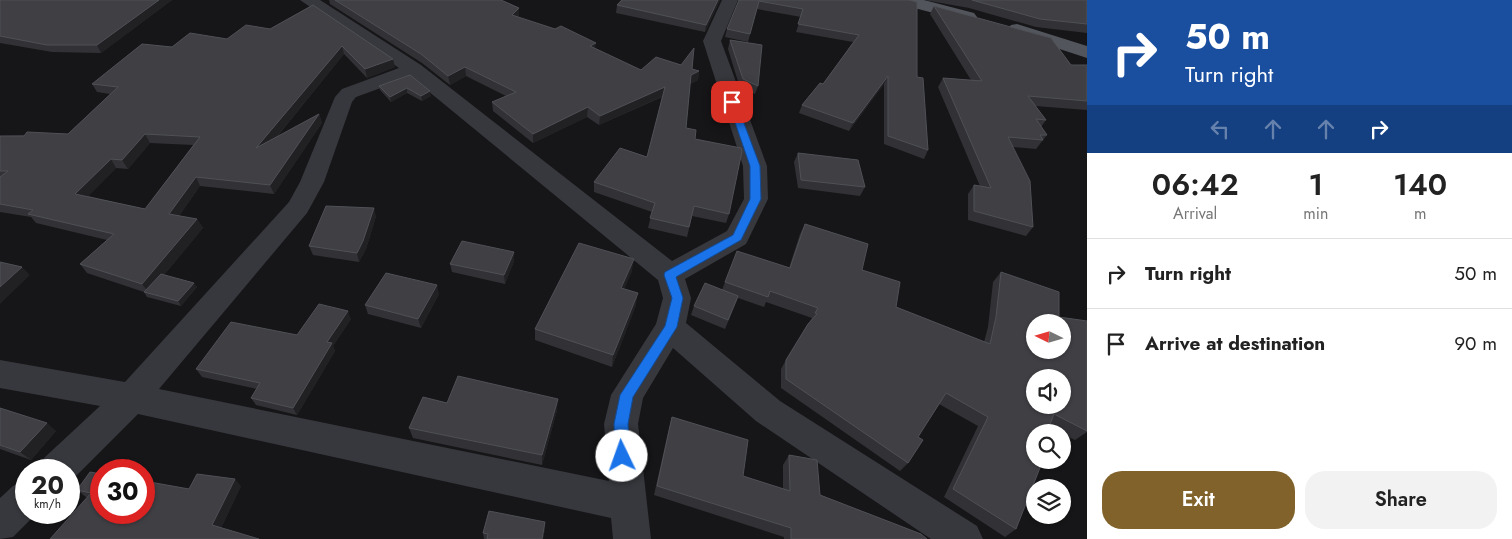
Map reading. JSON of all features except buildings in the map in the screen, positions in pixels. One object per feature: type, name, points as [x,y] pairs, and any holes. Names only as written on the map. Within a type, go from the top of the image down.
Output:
[{"type":"main road","points":[[904,0],[982,20]]},
{"type":"main road","points":[[1001,25],[1087,52]]},
{"type":"street","points":[[308,0],[414,69],[670,275],[678,298],[670,327],[627,395],[621,424],[632,539]]},
{"type":"street","points":[[670,275],[737,237],[756,199],[755,166],[714,52],[712,41],[730,0]]},
{"type":"street","points":[[68,459],[132,398],[298,207],[312,182],[342,101],[349,93],[414,69]]},
{"type":"street","points":[[670,327],[768,411],[964,539]]},
{"type":"street","points":[[0,374],[132,398],[628,503]]},
{"type":"street","points":[[0,524],[15,510]]},
{"type":"route","points":[[622,456],[621,424],[627,395],[670,327],[678,298],[670,275],[737,237],[756,199],[755,166],[732,102]]}]
